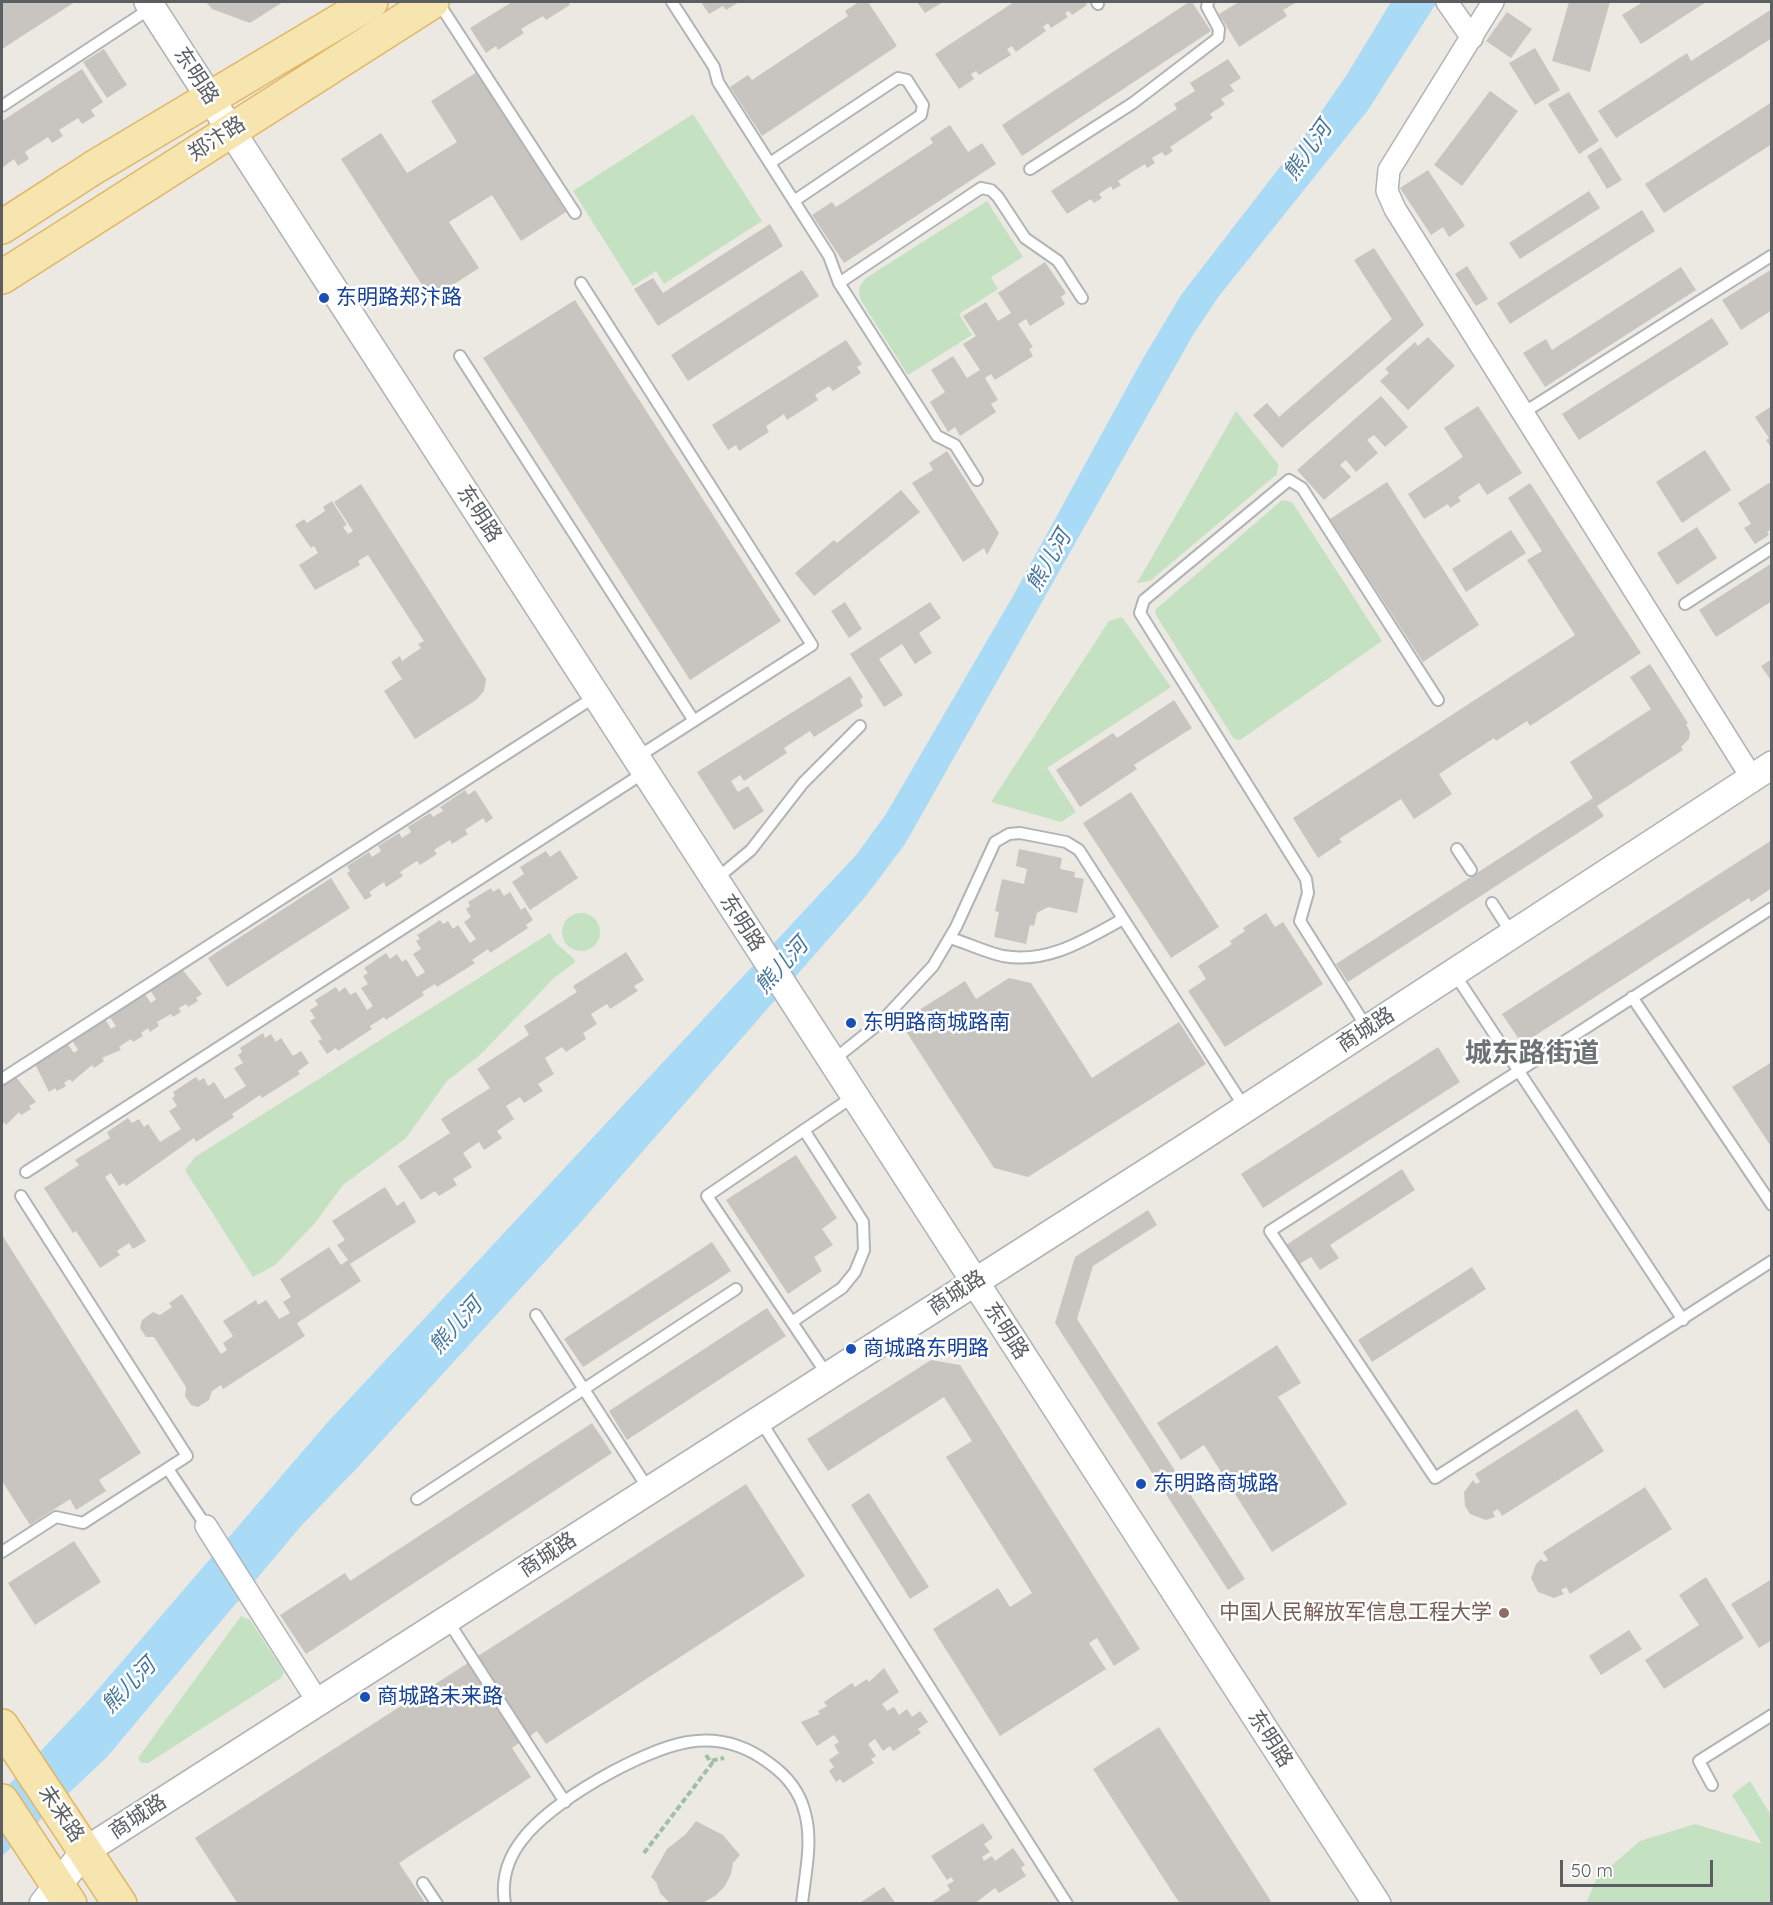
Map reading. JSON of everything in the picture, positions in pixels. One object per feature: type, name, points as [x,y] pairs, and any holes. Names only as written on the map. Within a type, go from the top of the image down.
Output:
[{"type":"main road","name":"郑汴路","points":[[2,227],[210,98],[371,2]]},
{"type":"main road","name":"郑汴路","points":[[2,277],[432,2]]},
{"type":"main road","name":"未来路","points":[[5,1731],[120,1904]]},
{"type":"main road","name":"未来路","points":[[2,1801],[29,1842],[51,1898]]},
{"type":"street","points":[[1447,2],[1472,38]]},
{"type":"street","points":[[1493,2],[1389,170],[1387,191],[1395,209],[1523,413],[1762,771]]},
{"type":"street","name":"东明路","points":[[150,4],[1377,1904]]},
{"type":"street","name":"商城路","points":[[51,1898],[85,1851],[1368,1029],[1762,771]]},
{"type":"street","points":[[206,1526],[318,1702]]},
{"type":"lane","points":[[438,2],[574,213]]},
{"type":"lane","points":[[672,2],[714,67],[718,82],[829,256],[839,283],[937,436],[955,445],[977,480]]},
{"type":"lane","points":[[1030,169],[1133,103],[1218,38],[1220,29],[1207,7],[1208,2]]},
{"type":"lane","points":[[2,106],[150,4]]},
{"type":"lane","points":[[770,163],[898,78],[907,80],[922,105],[921,115],[794,201]]},
{"type":"lane","points":[[839,283],[981,188],[991,190],[998,197],[1025,238],[1058,261],[1082,298]]},
{"type":"lane","points":[[1523,413],[1771,256]]},
{"type":"lane","points":[[26,1172],[641,765],[694,721],[812,645],[581,284]]},
{"type":"lane","points":[[460,356],[694,721]]},
{"type":"lane","points":[[1368,1029],[1300,921],[1308,893],[1306,879],[1140,613],[1144,600],[1289,480],[1302,488],[1438,700]]},
{"type":"lane","points":[[1685,604],[1772,548]]},
{"type":"lane","points":[[2,1079],[596,696]]},
{"type":"lane","points":[[715,880],[751,850],[803,783],[860,726]]},
{"type":"lane","points":[[831,1060],[881,1022],[933,966],[950,938],[995,842],[1009,834],[1020,833],[1066,842],[1079,850],[1245,1108]]},
{"type":"lane","points":[[1457,849],[1471,870]]},
{"type":"lane","points":[[1492,903],[1513,934]]},
{"type":"lane","points":[[1772,908],[1270,1231],[1435,1478],[1772,1261]]},
{"type":"lane","points":[[950,938],[1002,956],[1034,957],[1067,950],[1123,919]]},
{"type":"lane","points":[[1454,973],[1683,1320]]},
{"type":"lane","points":[[1632,998],[1772,1205]]},
{"type":"lane","points":[[829,1376],[707,1196],[854,1096]]},
{"type":"lane","points":[[792,1322],[842,1288],[855,1272],[864,1250],[863,1222],[804,1130]]},
{"type":"lane","points":[[2,1552],[56,1517],[83,1523],[187,1456],[21,1196]]},
{"type":"lane","points":[[417,1499],[736,1289]]},
{"type":"lane","points":[[536,1315],[650,1490]]},
{"type":"lane","points":[[760,1420],[1067,1904]]},
{"type":"lane","points":[[168,1469],[206,1526]]},
{"type":"lane","points":[[447,1620],[565,1802]]},
{"type":"lane","points":[[1712,1785],[1699,1761],[1772,1714]]},
{"type":"lane","points":[[505,1904],[504,1886],[507,1866],[521,1840],[541,1819],[612,1773],[662,1748],[689,1742],[735,1744],[757,1754],[781,1772],[797,1791],[805,1813],[809,1836],[802,1904]]},
{"type":"lane","points":[[423,1883],[437,1904]]},
{"type":"path","points":[[644,1853],[713,1762]]},
{"type":"green space","points":[[693,114],[762,221],[664,284],[656,271],[633,286],[573,191]]},
{"type":"green space","points":[[987,201],[1023,257],[991,277],[998,289],[959,314],[972,335],[908,375],[862,302],[859,295],[860,287],[866,278]]},
{"type":"green space","points":[[1236,411],[1278,464],[1277,474],[1150,581],[1137,583]]},
{"type":"green space","points":[[1282,500],[1292,502],[1382,641],[1240,740],[1234,739],[1155,610]]},
{"type":"green space","points":[[1122,617],[1171,687],[1047,768],[1076,812],[1061,822],[991,802],[1109,621]]},
{"type":"green space","points":[[581,913],[595,918],[600,932],[595,946],[581,951],[567,946],[562,932],[567,918]]},
{"type":"green space","points":[[550,933],[555,942],[575,960],[574,963],[554,978],[480,1055],[447,1081],[406,1138],[343,1185],[315,1223],[275,1265],[253,1277],[185,1170],[195,1157]]},
{"type":"green space","points":[[241,1616],[250,1620],[284,1672],[281,1678],[148,1763],[141,1763],[138,1758]]},
{"type":"green space","points":[[1750,1781],[1771,1815],[1771,1903],[1586,1903],[1597,1878],[1640,1841],[1695,1824],[1762,1844],[1732,1795]]},
{"type":"water","name":"熊儿河","points":[[1391,2],[1437,2],[1368,110],[1219,296],[1193,335],[905,844],[866,896],[581,1222],[357,1468],[301,1526],[107,1757],[2,1856],[2,1792],[88,1701],[327,1423],[857,854],[886,814],[1013,596],[1141,362],[1181,295],[1310,128],[1346,76]]},
{"type":"building","points":[[2,2],[75,2],[2,49]]},
{"type":"building","points":[[206,2],[283,2],[250,23],[212,9]]},
{"type":"building","points":[[512,2],[568,2],[570,5],[546,20],[543,16],[521,29],[524,33],[498,50],[496,46],[486,53],[470,28]]},
{"type":"building","points":[[701,2],[739,2],[726,10],[723,6],[709,14]]},
{"type":"building","points":[[859,2],[868,2],[897,46],[762,136],[730,87],[748,75],[752,80],[848,16],[845,11]]},
{"type":"building","points":[[917,2],[943,2],[925,13]]},
{"type":"building","points":[[1014,2],[1085,2],[1087,5],[1072,15],[1069,11],[1065,13],[1068,17],[1051,28],[1048,23],[1043,27],[1046,31],[1016,52],[1012,46],[1007,49],[1011,55],[979,75],[976,71],[971,74],[974,79],[959,89],[935,54]]},
{"type":"building","points":[[1192,2],[1211,31],[1022,156],[1002,125]]},
{"type":"building","points":[[1239,2],[1297,2],[1283,10],[1287,16],[1239,47],[1219,14]]},
{"type":"building","points":[[1569,2],[1610,2],[1590,72],[1552,61]]},
{"type":"building","points":[[1643,2],[1706,2],[1641,44],[1622,15]]},
{"type":"building","points":[[1772,9],[1772,38],[1616,138],[1598,111],[1687,53],[1691,61]]},
{"type":"building","points":[[1507,12],[1532,29],[1511,58],[1486,41]]},
{"type":"building","points":[[1535,48],[1560,90],[1535,105],[1509,63]]},
{"type":"building","points":[[104,49],[127,85],[107,98],[83,62]]},
{"type":"building","points":[[1228,59],[1241,78],[1230,85],[1234,91],[1221,99],[1225,104],[1210,114],[1213,118],[1170,147],[1173,151],[1165,156],[1162,152],[1152,158],[1155,163],[1147,168],[1145,164],[1118,181],[1121,185],[1113,190],[1111,186],[1099,194],[1102,198],[1094,203],[1091,199],[1067,214],[1051,191],[1177,109],[1174,104],[1195,91],[1190,83]]},
{"type":"building","points":[[82,69],[103,102],[91,110],[95,116],[82,124],[78,118],[59,130],[63,136],[52,143],[48,137],[25,152],[29,159],[18,166],[14,159],[2,168],[2,121]]},
{"type":"building","points":[[477,72],[566,212],[521,241],[492,195],[449,222],[479,268],[431,299],[341,159],[381,133],[407,173],[457,142],[431,101]]},
{"type":"building","points":[[1490,91],[1518,111],[1462,186],[1434,165]]},
{"type":"building","points":[[1569,92],[1599,141],[1579,154],[1548,104]]},
{"type":"building","points":[[1772,102],[1772,144],[1664,213],[1645,184]]},
{"type":"building","points":[[950,125],[968,152],[982,143],[996,164],[844,263],[812,215],[832,202],[836,207],[933,143],[930,138]]},
{"type":"building","points":[[1601,147],[1622,180],[1607,189],[1587,156]]},
{"type":"building","points":[[1428,170],[1465,226],[1449,237],[1443,227],[1431,235],[1400,188]]},
{"type":"building","points":[[1589,191],[1600,208],[1520,259],[1509,243]]},
{"type":"building","points":[[1642,210],[1655,231],[1510,324],[1497,303]]},
{"type":"building","points":[[770,224],[783,246],[658,326],[634,289],[653,278],[663,293]]},
{"type":"building","points":[[1374,248],[1424,325],[1282,448],[1253,415],[1267,403],[1279,417],[1392,319],[1354,260]]},
{"type":"building","points":[[1045,262],[1066,293],[1061,297],[1065,304],[1030,326],[1026,319],[1018,324],[1033,347],[1029,349],[1033,356],[995,380],[991,374],[985,378],[998,400],[991,404],[996,412],[960,436],[955,427],[948,432],[930,402],[945,392],[931,370],[953,356],[967,378],[980,370],[963,344],[976,336],[963,316],[986,302],[998,321],[1011,313],[998,293]]},
{"type":"building","points":[[1467,266],[1488,299],[1476,306],[1455,274]]},
{"type":"building","points":[[1681,267],[1696,290],[1545,387],[1523,353],[1546,339],[1552,350]]},
{"type":"building","points":[[1772,269],[1772,310],[1741,330],[1722,300]]},
{"type":"building","points":[[802,270],[819,296],[688,381],[671,355]]},
{"type":"building","points":[[575,300],[781,621],[690,680],[483,358]]},
{"type":"building","points":[[1712,318],[1729,344],[1579,440],[1562,414]]},
{"type":"building","points":[[1428,337],[1455,366],[1408,410],[1380,381],[1389,373],[1385,369],[1415,342],[1418,346]]},
{"type":"building","points":[[846,340],[862,364],[857,367],[861,373],[833,391],[829,386],[815,395],[818,400],[787,420],[784,414],[766,426],[769,432],[739,451],[736,445],[728,450],[712,425]]},
{"type":"building","points":[[1381,396],[1408,427],[1385,447],[1374,435],[1367,440],[1378,453],[1356,472],[1346,460],[1340,465],[1351,477],[1324,500],[1297,470]]},
{"type":"building","points":[[1478,406],[1522,473],[1487,495],[1479,483],[1458,497],[1461,501],[1450,508],[1448,504],[1424,519],[1408,494],[1463,457],[1444,428]]},
{"type":"building","points":[[1772,406],[1772,449],[1766,440],[1769,438],[1755,417]]},
{"type":"building","points":[[1705,450],[1731,490],[1682,523],[1656,482]]},
{"type":"building","points":[[947,451],[999,533],[987,555],[984,548],[963,562],[912,483],[933,470],[929,463]]},
{"type":"building","points":[[1387,482],[1479,625],[1423,662],[1330,519]]},
{"type":"building","points":[[1530,483],[1641,653],[1530,726],[1527,721],[1496,741],[1494,738],[1439,774],[1452,794],[1414,819],[1401,799],[1339,839],[1342,842],[1318,858],[1293,818],[1575,635],[1527,560],[1542,551],[1508,498]]},
{"type":"building","points":[[1769,483],[1772,486],[1772,529],[1767,532],[1769,535],[1755,544],[1744,528],[1751,524],[1738,503]]},
{"type":"building","points":[[361,484],[486,679],[484,691],[476,700],[415,739],[384,691],[402,679],[391,662],[400,656],[402,661],[421,648],[418,644],[424,641],[368,555],[358,561],[360,565],[315,590],[299,565],[318,553],[314,546],[311,548],[295,525],[304,519],[307,523],[325,511],[323,507],[332,501],[347,525],[343,527],[348,534],[353,531],[334,502]]},
{"type":"building","points":[[901,490],[920,512],[814,596],[795,573],[834,540],[837,543]]},
{"type":"building","points":[[1697,527],[1717,558],[1677,585],[1657,553]]},
{"type":"building","points":[[1511,530],[1526,553],[1466,592],[1452,569]]},
{"type":"building","points":[[1772,563],[1772,601],[1716,637],[1699,610]]},
{"type":"building","points":[[845,602],[862,629],[849,638],[831,611]]},
{"type":"building","points":[[930,602],[941,618],[919,633],[932,653],[915,664],[902,644],[879,659],[903,695],[884,707],[850,654]]},
{"type":"building","points":[[1772,659],[1772,682],[1761,666]]},
{"type":"building","points":[[1650,664],[1688,723],[1686,724],[1690,732],[1689,739],[1681,747],[1683,750],[1597,806],[1604,816],[1348,982],[1336,964],[1593,798],[1570,762],[1651,709],[1630,677]]},
{"type":"building","points":[[850,676],[863,697],[860,700],[863,706],[814,737],[810,731],[784,748],[787,753],[744,781],[740,775],[731,781],[738,792],[748,786],[764,811],[734,830],[697,772]]},
{"type":"building","points":[[1174,700],[1192,728],[1134,765],[1137,769],[1080,807],[1056,770],[1113,733],[1117,738]]},
{"type":"building","points":[[465,790],[468,795],[475,790],[493,818],[486,823],[483,818],[465,830],[468,834],[452,844],[450,840],[434,850],[437,854],[420,865],[417,861],[400,872],[403,876],[386,887],[384,882],[369,892],[372,896],[365,900],[347,873],[350,871],[347,866],[369,852],[372,857],[381,851],[378,846],[399,833],[402,838],[411,832],[408,827],[430,813],[433,817],[443,811],[440,807]]},
{"type":"building","points":[[1131,792],[1219,927],[1171,958],[1083,823]]},
{"type":"building","points":[[1772,840],[1772,888],[1751,902],[1749,898],[1522,1044],[1502,1014]]},
{"type":"building","points":[[1019,849],[1062,858],[1060,869],[1075,872],[1074,877],[1084,879],[1077,913],[1048,907],[1037,913],[1034,926],[1030,925],[1026,944],[994,937],[999,912],[995,911],[1002,879],[1024,884],[1027,869],[1016,866]]},
{"type":"building","points":[[560,850],[578,878],[530,910],[512,882],[524,874],[520,867],[546,851],[550,857]]},
{"type":"building","points":[[331,878],[350,908],[227,987],[208,958]]},
{"type":"building","points":[[491,888],[493,892],[499,888],[504,896],[510,892],[521,910],[525,907],[533,920],[526,925],[528,928],[490,953],[488,949],[472,960],[475,963],[437,987],[435,984],[422,992],[424,995],[386,1020],[384,1017],[370,1026],[372,1029],[338,1051],[336,1048],[327,1054],[318,1041],[322,1039],[310,1021],[315,1018],[310,1010],[318,1005],[315,1000],[336,987],[339,992],[345,987],[350,995],[356,992],[367,1010],[373,1006],[361,988],[368,984],[363,976],[368,973],[364,968],[386,953],[390,959],[397,954],[402,962],[406,959],[417,977],[425,972],[413,954],[421,949],[416,941],[420,939],[417,935],[440,920],[443,924],[448,921],[453,929],[458,925],[470,943],[476,939],[464,922],[471,917],[466,909],[470,906],[468,902]]},
{"type":"building","points":[[1266,913],[1275,927],[1283,922],[1323,984],[1225,1047],[1188,991],[1206,979],[1198,966],[1232,944],[1230,941],[1245,931],[1243,928]]},
{"type":"building","points":[[626,952],[644,980],[634,986],[638,991],[610,1009],[607,1004],[591,1014],[597,1024],[583,1033],[586,1039],[566,1052],[562,1047],[545,1058],[554,1074],[538,1084],[543,1091],[524,1103],[520,1097],[506,1106],[514,1119],[497,1131],[502,1138],[484,1150],[479,1142],[463,1153],[472,1167],[453,1179],[457,1185],[439,1196],[435,1191],[421,1200],[398,1166],[450,1133],[441,1119],[490,1088],[477,1069],[529,1035],[524,1026],[577,992],[573,986]]},
{"type":"building","points":[[182,969],[202,994],[196,998],[198,1001],[188,1007],[186,1004],[179,1008],[181,1012],[173,1017],[171,1014],[157,1022],[159,1026],[150,1032],[148,1028],[141,1033],[143,1036],[133,1042],[131,1039],[119,1047],[121,1050],[102,1058],[104,1061],[94,1068],[92,1065],[72,1082],[70,1079],[64,1083],[66,1086],[49,1092],[35,1064],[67,1043],[74,1053],[78,1050],[72,1040],[105,1019],[111,1029],[116,1026],[109,1016],[144,993],[151,1003],[156,999],[150,990]]},
{"type":"building","points":[[1009,978],[1031,983],[1092,1078],[1179,1022],[1206,1064],[1028,1177],[994,1168],[900,1022],[965,981],[976,999]]},
{"type":"building","points":[[263,1033],[265,1038],[271,1034],[276,1042],[281,1038],[293,1056],[301,1051],[309,1063],[298,1071],[300,1074],[262,1098],[260,1095],[232,1114],[234,1117],[196,1142],[194,1138],[126,1186],[124,1183],[119,1186],[111,1173],[105,1177],[146,1241],[133,1249],[129,1243],[117,1251],[120,1255],[100,1268],[76,1231],[73,1233],[44,1188],[79,1165],[75,1160],[110,1138],[107,1132],[128,1118],[132,1123],[139,1119],[144,1127],[148,1124],[160,1142],[181,1129],[169,1111],[177,1106],[172,1098],[175,1096],[173,1092],[196,1077],[199,1081],[204,1078],[208,1086],[214,1082],[225,1099],[246,1086],[234,1068],[243,1063],[238,1055],[242,1052],[240,1048]]},
{"type":"building","points":[[1438,1047],[1460,1082],[1263,1208],[1241,1174]]},
{"type":"building","points":[[1772,1062],[1772,1148],[1732,1087]]},
{"type":"building","points":[[16,1077],[36,1102],[29,1106],[31,1109],[21,1115],[19,1112],[6,1125],[4,1122],[2,1124],[2,1086]]},
{"type":"building","points":[[796,1155],[837,1218],[822,1229],[833,1245],[814,1257],[822,1271],[788,1294],[726,1200]]},
{"type":"building","points":[[1402,1169],[1415,1190],[1330,1245],[1339,1258],[1320,1270],[1311,1257],[1298,1265],[1286,1245]]},
{"type":"building","points":[[385,1187],[397,1206],[404,1201],[416,1222],[350,1264],[361,1281],[297,1323],[305,1336],[223,1389],[221,1385],[212,1391],[209,1400],[198,1407],[191,1405],[185,1396],[186,1387],[154,1337],[146,1337],[140,1328],[142,1320],[153,1312],[160,1315],[172,1307],[169,1303],[182,1294],[221,1354],[227,1350],[223,1343],[233,1336],[223,1321],[256,1300],[258,1305],[266,1300],[279,1319],[290,1313],[283,1302],[291,1297],[280,1279],[329,1247],[341,1265],[348,1260],[337,1245],[345,1240],[332,1221]]},
{"type":"building","points":[[1148,1210],[1157,1225],[1093,1266],[1077,1319],[1245,1579],[1228,1590],[1055,1323],[1075,1257]]},
{"type":"building","points":[[2,1235],[141,1453],[99,1480],[106,1491],[76,1510],[70,1499],[30,1525],[2,1481]]},
{"type":"building","points":[[712,1242],[731,1271],[583,1367],[564,1339]]},
{"type":"building","points":[[1472,1267],[1486,1289],[1372,1362],[1358,1340]]},
{"type":"building","points":[[767,1308],[786,1336],[627,1440],[609,1411]]},
{"type":"building","points":[[1277,1345],[1301,1383],[1278,1397],[1347,1504],[1272,1552],[1204,1445],[1181,1460],[1157,1423]]},
{"type":"building","points":[[931,1360],[960,1365],[1140,1649],[1114,1666],[1097,1638],[1089,1643],[1106,1669],[1000,1736],[933,1629],[998,1588],[1010,1607],[1032,1593],[946,1457],[972,1441],[944,1397],[828,1471],[807,1439]]},
{"type":"building","points":[[1577,1409],[1604,1451],[1502,1516],[1498,1509],[1493,1512],[1495,1517],[1486,1520],[1470,1514],[1465,1506],[1464,1492],[1473,1480],[1476,1484],[1480,1482],[1475,1474]]},
{"type":"building","points":[[592,1423],[612,1453],[306,1654],[280,1615],[345,1573],[350,1581]]},
{"type":"building","points":[[746,1484],[805,1576],[546,1744],[537,1731],[530,1736],[478,1656]]},
{"type":"building","points":[[1645,1487],[1672,1529],[1570,1594],[1566,1587],[1561,1590],[1564,1594],[1554,1598],[1538,1592],[1531,1578],[1536,1564],[1541,1559],[1544,1562],[1548,1560],[1543,1552]]},
{"type":"building","points":[[869,1493],[929,1587],[910,1599],[851,1505]]},
{"type":"building","points":[[74,1541],[101,1582],[35,1625],[8,1583]]},
{"type":"building","points":[[1706,1577],[1744,1638],[1664,1689],[1645,1660],[1699,1625],[1679,1595]]},
{"type":"building","points":[[1772,1579],[1772,1640],[1759,1648],[1731,1604]]},
{"type":"building","points":[[1629,1630],[1642,1649],[1601,1675],[1589,1656]]},
{"type":"building","points":[[468,1663],[519,1743],[512,1748],[531,1777],[399,1863],[426,1904],[238,1904],[195,1838]]},
{"type":"building","points":[[884,1668],[899,1692],[882,1704],[887,1711],[894,1707],[899,1715],[907,1709],[912,1717],[920,1711],[928,1722],[918,1729],[921,1733],[893,1751],[890,1746],[883,1751],[875,1739],[868,1744],[876,1756],[871,1759],[874,1763],[843,1783],[840,1779],[836,1782],[829,1771],[834,1767],[829,1760],[839,1753],[834,1745],[839,1742],[834,1735],[817,1746],[801,1722],[820,1714],[818,1711],[827,1706],[824,1702],[852,1683],[855,1687],[867,1679],[869,1682]]},
{"type":"building","points":[[1159,1727],[1272,1904],[1180,1904],[1093,1769]]},
{"type":"building","points":[[696,1821],[723,1835],[740,1855],[733,1863],[725,1886],[715,1896],[701,1904],[671,1904],[660,1893],[656,1882],[651,1877],[667,1849],[686,1834]]},
{"type":"building","points":[[983,1823],[993,1838],[984,1844],[990,1852],[982,1857],[984,1861],[992,1856],[995,1861],[1013,1848],[1025,1865],[1021,1868],[1026,1876],[999,1893],[995,1888],[974,1904],[929,1904],[950,1890],[947,1885],[954,1881],[951,1877],[947,1880],[931,1856]]},
{"type":"building","points":[[884,1887],[896,1904],[858,1904]]},
{"type":"place","name":"东明路郑汴路","points":[[324,298]]},
{"type":"place","name":"东明路商城路南","points":[[851,1023]]},
{"type":"place","name":"商城路东明路","points":[[851,1349]]},
{"type":"place","name":"东明路商城路","points":[[1141,1484]]},
{"type":"place","name":"中国人民解放军信息工程大学","points":[[1504,1613]]},
{"type":"place","name":"商城路未来路","points":[[365,1697]]},
{"type":"district","name":"城东路街道","points":[[1532,1054]]}]
